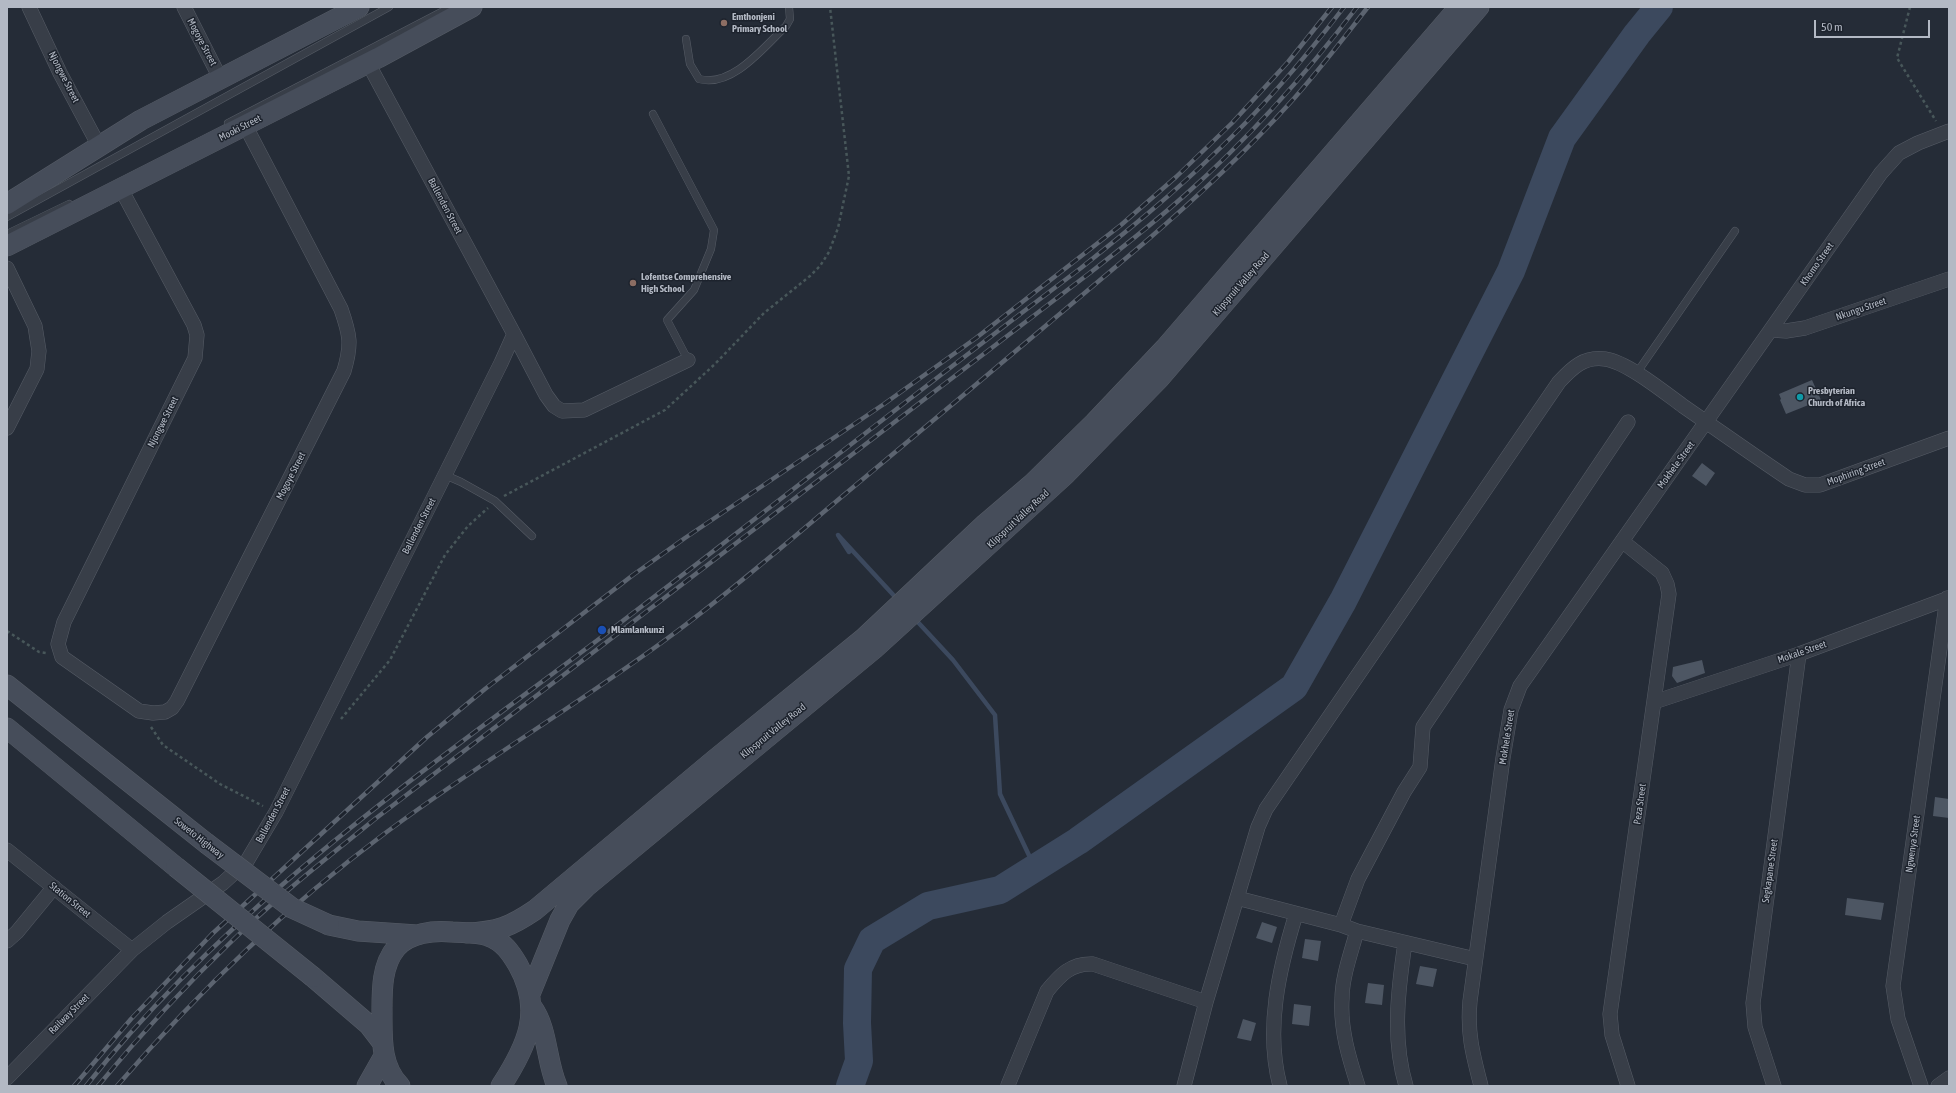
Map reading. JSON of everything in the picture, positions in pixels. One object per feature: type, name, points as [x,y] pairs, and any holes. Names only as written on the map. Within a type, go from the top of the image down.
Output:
[{"type":"main road","name":"Mooki Street","points":[[7,246],[120,183],[245,126],[368,63],[472,7]]},
{"type":"main road","name":"Klipspruit Valley Road","points":[[940,579],[985,524],[1033,483],[1094,423],[1165,348],[1459,7]]},
{"type":"main road","name":"Klipspruit Valley Road","points":[[531,1000],[560,920],[569,904],[586,887],[869,644],[940,579],[1066,474],[1159,380],[1479,7]]},
{"type":"main road","points":[[7,204],[141,120],[348,10]]},
{"type":"main road","name":"Klipspruit Valley Road","points":[[466,933],[491,932],[522,920],[713,761],[869,644]]},
{"type":"main road","name":"Soweto Highway","points":[[7,685],[206,843],[292,908],[329,925],[358,931],[417,935]]},
{"type":"main road","points":[[7,728],[313,977],[369,1025],[383,1049],[390,1071],[400,1086]]},
{"type":"main road","points":[[367,1086],[383,1049],[382,1004],[385,971],[391,956],[396,948],[405,939],[426,932],[444,931],[488,936],[504,946],[511,953],[519,967],[539,1021],[557,1086]]},
{"type":"main road","points":[[501,1086],[516,1063],[530,1026],[531,1000]]},
{"type":"street","name":"Njongwe Street","points":[[29,7],[60,73],[99,146]]},
{"type":"street","name":"Mogoye Street","points":[[184,7],[220,78]]},
{"type":"street","name":"Ballenden Street","points":[[132,950],[167,922],[223,883],[247,861],[276,812],[445,476],[514,334],[368,63]]},
{"type":"street","name":"Mogoye Street","points":[[62,657],[139,710],[153,713],[165,712],[172,708],[177,701],[344,371],[349,354],[350,338],[341,309],[245,126]]},
{"type":"street","name":"Khomo Street","points":[[1706,422],[1880,173],[1899,153],[1918,143],[1946,132]]},
{"type":"street","name":"Njongwe Street","points":[[62,657],[58,644],[64,622],[195,358],[197,335],[194,325],[120,183]]},
{"type":"street","points":[[7,268],[35,326],[39,351],[38,369],[7,428]]},
{"type":"street","name":"Nkungu Street","points":[[1771,330],[1786,331],[1805,328],[1949,278]]},
{"type":"street","points":[[514,334],[546,395],[554,406],[562,411],[584,410],[688,360]]},
{"type":"street","name":"Mophiring Street","points":[[1184,1086],[1206,1002],[1258,827],[1266,809],[1559,382],[1572,367],[1595,359],[1614,361],[1636,374],[1788,479],[1802,484],[1815,486],[1949,438]]},
{"type":"street","points":[[1341,925],[1358,880],[1404,792],[1420,767],[1423,727],[1628,422]]},
{"type":"street","name":"Mokhele Street","points":[[1482,1086],[1469,1034],[1469,1019],[1475,959],[1503,758],[1511,710],[1515,697],[1520,686],[1706,422]]},
{"type":"street","name":"Peza Street","points":[[1622,541],[1662,573],[1667,584],[1668,602],[1610,1014],[1612,1035],[1628,1086]]},
{"type":"street","name":"Mokale Street","points":[[1654,702],[1799,654],[1948,598]]},
{"type":"street","name":"Ngwenya Street","points":[[1921,1086],[1898,1019],[1894,986],[1948,598]]},
{"type":"street","name":"Segkapane Street","points":[[1774,1086],[1755,1027],[1752,1007],[1799,654]]},
{"type":"street","name":"Station Street","points":[[7,850],[132,950]]},
{"type":"street","points":[[7,941],[17,932],[54,887]]},
{"type":"street","points":[[1237,898],[1341,925],[1356,931],[1475,959]]},
{"type":"street","points":[[1280,1086],[1274,1055],[1275,1004],[1289,938],[1296,914]]},
{"type":"street","points":[[1356,931],[1342,998],[1342,1018],[1347,1050],[1358,1086]]},
{"type":"street","points":[[1405,943],[1400,976],[1398,1044],[1401,1069],[1406,1086]]},
{"type":"street","name":"Railway Street","points":[[7,1078],[132,950]]},
{"type":"street","points":[[1008,1085],[1043,997],[1057,979],[1068,969],[1080,965],[1093,964],[1206,1002]]},
{"type":"street","points":[[1938,1086],[1949,1078]]},
{"type":"lane","points":[[7,217],[389,7]]},
{"type":"lane","name":"Mooki Street","points":[[221,127],[451,7]]},
{"type":"lane","points":[[686,39],[690,64],[699,79],[718,80],[738,70],[786,26],[790,19],[789,7]]},
{"type":"lane","points":[[653,114],[714,230],[711,249],[694,290],[667,320],[688,360]]},
{"type":"lane","points":[[7,234],[78,199]]},
{"type":"lane","points":[[1636,374],[1735,231]]},
{"type":"lane","points":[[445,476],[461,482],[495,502],[532,536]]},
{"type":"path","points":[[336,724],[390,660],[445,555],[468,526],[495,502],[665,410],[726,353],[764,313],[810,276],[820,266],[829,252],[838,228],[849,176],[830,7]]},
{"type":"path","points":[[1910,7],[1897,58],[1946,132]]},
{"type":"path","points":[[7,631],[39,652],[62,657]]},
{"type":"path","points":[[139,710],[164,745],[220,784],[276,812]]},
{"type":"building","name":"Presbyterian Church of Africa","points":[[1812,380],[1821,400],[1786,414],[1779,394]]},
{"type":"building","points":[[1702,463],[1715,473],[1706,486],[1692,476]]},
{"type":"building","points":[[1702,660],[1705,673],[1677,683],[1672,676],[1673,667]]},
{"type":"building","points":[[1935,797],[1949,799],[1949,818],[1933,816]]},
{"type":"building","points":[[1847,898],[1884,903],[1881,920],[1845,915]]},
{"type":"building","points":[[1262,922],[1277,927],[1272,943],[1256,938]]},
{"type":"building","points":[[1305,939],[1321,941],[1318,961],[1302,958]]},
{"type":"building","points":[[1420,966],[1437,969],[1433,987],[1416,984]]},
{"type":"building","points":[[1368,983],[1384,985],[1382,1005],[1365,1003]]},
{"type":"building","points":[[1294,1004],[1311,1006],[1309,1026],[1292,1024]]},
{"type":"building","points":[[1243,1019],[1256,1023],[1251,1041],[1237,1038]]},
{"type":"waterway","points":[[850,1086],[859,1061],[857,1023],[858,969],[872,940],[928,906],[1000,890],[1078,841],[1294,687],[1343,601],[1511,271],[1562,138],[1637,34],[1659,7]]},
{"type":"waterway","points":[[849,552],[838,535],[898,600]]},
{"type":"waterway","points":[[915,619],[953,660],[995,715],[1000,794],[1035,868]]},
{"type":"railway","points":[[74,1086],[131,1019],[212,934],[427,737],[485,689],[633,575],[685,538],[884,404],[976,338],[1121,225],[1176,177],[1232,123],[1288,62],[1332,7]]},
{"type":"railway","points":[[86,1086],[142,1020],[201,959],[264,900],[330,845],[397,791],[603,636],[1081,268],[1166,198],[1250,119],[1314,45],[1344,7]]},
{"type":"railway","points":[[98,1086],[130,1048],[198,974],[285,892],[375,819],[1091,272],[1162,215],[1208,174],[1254,129],[1297,81],[1357,7]]},
{"type":"railway","points":[[117,1086],[147,1051],[211,985],[244,952],[312,891],[384,834],[456,782],[604,684],[676,632],[767,560],[1144,243],[1182,210],[1255,141],[1310,80],[1368,7]]},
{"type":"place","name":"Emthonjeni Primary School","points":[[724,23]]},
{"type":"place","name":"Lofentse Comprehensive High School","points":[[633,283]]},
{"type":"place","name":"Presbyterian Church of Africa","points":[[1800,397]]},
{"type":"place","name":"Mlamlankunzi","points":[[602,630]]}]
